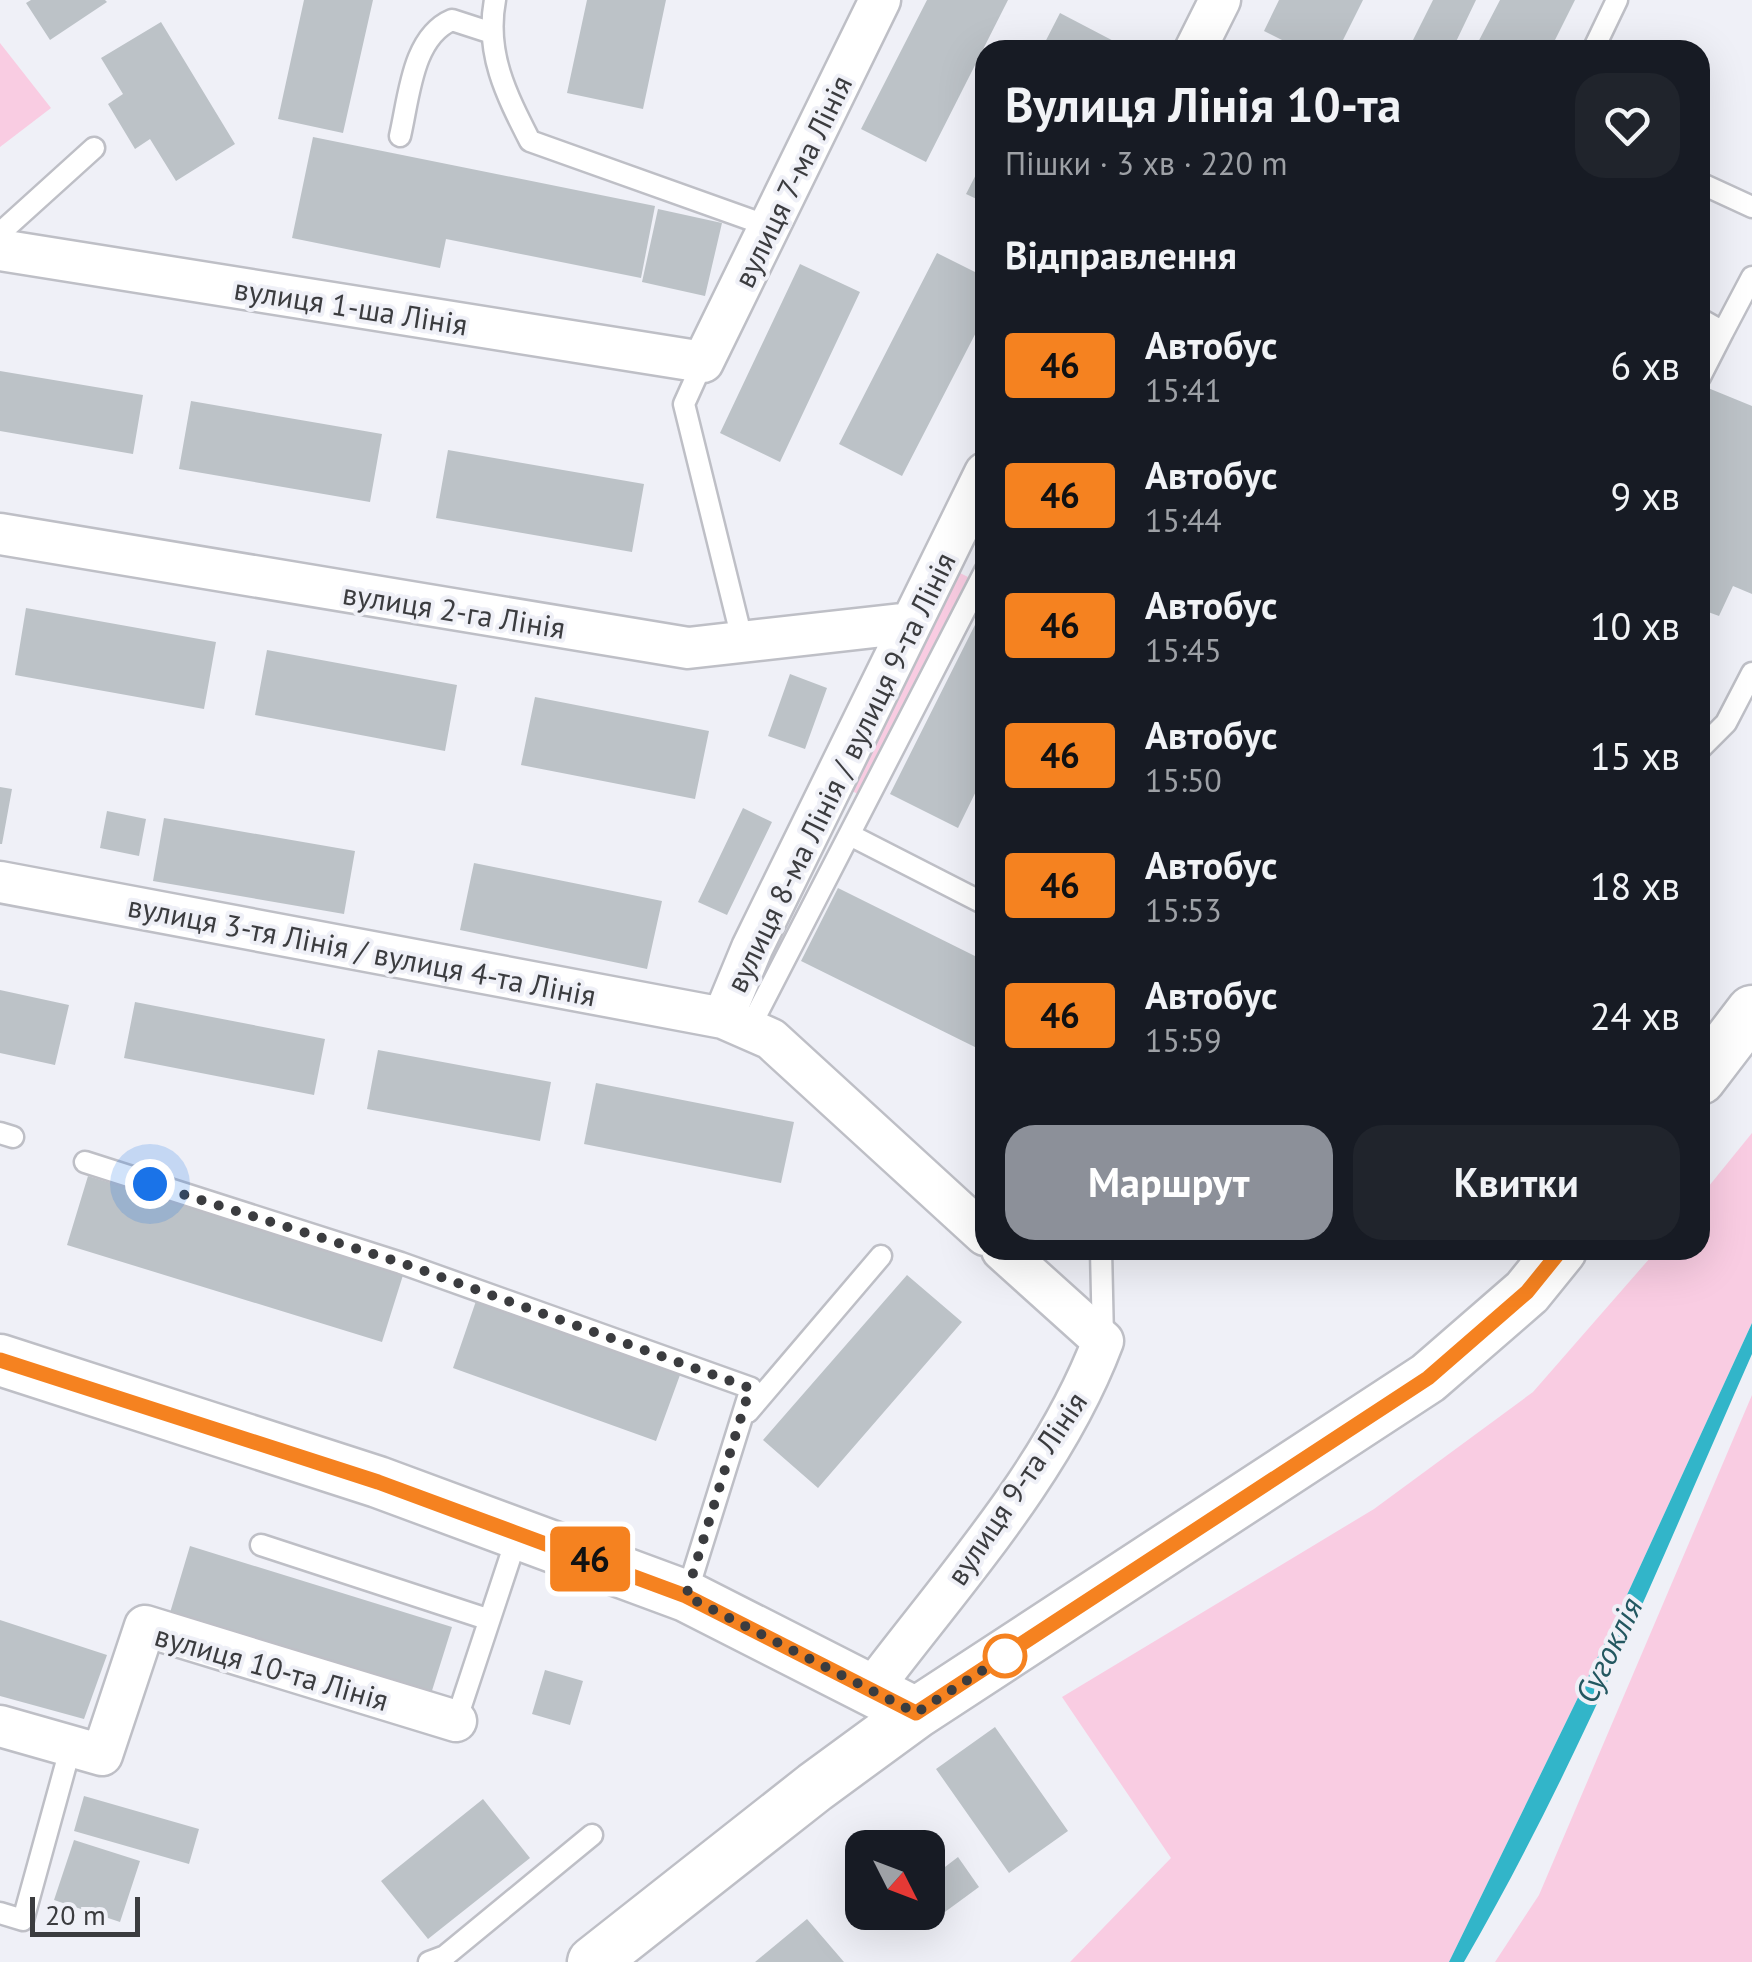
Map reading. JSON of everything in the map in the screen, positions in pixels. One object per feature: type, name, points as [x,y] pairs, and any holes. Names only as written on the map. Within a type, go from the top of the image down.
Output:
[{"type":"street","name":"вулиця 7-ма Лінія","points":[[703,362],[880,0]]},
{"type":"street","points":[[1200,40],[1220,0]]},
{"type":"street","name":"вулиця 1-ша Лінія","points":[[0,250],[703,362]]},
{"type":"street","name":"вулиця 8-ма Лінія / вулиця 9-та Лінія","points":[[735,1024],[910,623],[975,493]]},
{"type":"street","name":"вулиця 2-га Лінія","points":[[0,534],[688,648],[910,623]]},
{"type":"street","name":"вулиця 3-тя Лінія / вулиця 4-та Лінія","points":[[0,882],[735,1024]]},
{"type":"street","points":[[1710,1065],[1752,1011]]},
{"type":"street","points":[[735,1024],[770,1040],[975,1226]]},
{"type":"street","points":[[1013,1260],[1104,1341]]},
{"type":"street","points":[[592,1962],[800,1797],[916,1713],[1428,1378],[1527,1292],[1553,1260]]},
{"type":"street","name":"вулиця 9-та Лінія","points":[[871,1690],[1012,1502],[1070,1416],[1104,1341]]},
{"type":"street","points":[[0,1360],[519,1532],[686,1596],[916,1713]]},
{"type":"street","name":"вулиця 10-та Лінія","points":[[0,1726],[102,1754],[145,1626],[456,1721]]},
{"type":"lane","points":[[494,0],[490,32],[507,96],[530,141],[771,227]]},
{"type":"lane","points":[[1597,40],[1618,0]]},
{"type":"lane","points":[[400,136],[420,54],[437,27],[452,20],[490,32]]},
{"type":"lane","points":[[0,234],[94,148]]},
{"type":"lane","points":[[1710,188],[1752,207]]},
{"type":"lane","points":[[1710,357],[1751,280]]},
{"type":"lane","points":[[1710,325],[1723,332]]},
{"type":"lane","points":[[703,362],[684,404],[743,643]]},
{"type":"lane","points":[[735,1024],[852,836],[975,591]]},
{"type":"lane","points":[[1710,739],[1726,723],[1752,673]]},
{"type":"lane","points":[[852,836],[975,899]]},
{"type":"lane","points":[[85,1162],[402,1263],[750,1388],[686,1596]]},
{"type":"lane","points":[[740,1421],[881,1256]]},
{"type":"lane","points":[[1101,1260],[1104,1341]]},
{"type":"lane","points":[[456,1721],[519,1532]]},
{"type":"lane","points":[[260,1544],[488,1619]]},
{"type":"lane","points":[[0,1913],[22,1920],[71,1746]]},
{"type":"lane","points":[[429,1962],[445,1956],[592,1835]]},
{"type":"shaded area","points":[[0,43],[51,108],[0,147]]},
{"type":"shaded area","points":[[946,566],[968,577],[860,795],[838,784]]},
{"type":"shaded area","points":[[1752,1133],[1752,1323],[1609,1634],[1449,1962],[1070,1962],[1171,1858],[1062,1697],[1374,1509],[1533,1392],[1648,1260],[1710,1260],[1710,1185]]},
{"type":"shaded area","points":[[1752,1395],[1752,1962],[1495,1962],[1539,1895]]},
{"type":"water","name":"Сугоклія","points":[[1752,1323],[1752,1354],[1581,1739],[1464,1962],[1449,1962],[1609,1634]]},
{"type":"building","points":[[304,0],[373,0],[343,133],[278,119]]},
{"type":"building","points":[[587,0],[666,0],[643,109],[567,93]]},
{"type":"building","points":[[927,0],[1008,0],[988,40],[975,40],[975,65],[926,162],[861,129]]},
{"type":"building","points":[[1279,0],[1363,0],[1343,40],[1282,40],[1264,31]]},
{"type":"building","points":[[1433,0],[1476,0],[1457,40],[1413,40]]},
{"type":"building","points":[[1500,0],[1575,0],[1555,40],[1479,40]]},
{"type":"building","points":[[107,2],[50,40],[26,3]]},
{"type":"building","points":[[1060,13],[1112,40],[1046,40]]},
{"type":"building","points":[[161,22],[235,144],[176,181],[150,139],[135,149],[108,104],[123,94],[101,58]]},
{"type":"building","points":[[313,137],[655,206],[641,278],[446,239],[440,268],[292,238]]},
{"type":"building","points":[[975,176],[975,198],[966,194]]},
{"type":"building","points":[[658,209],[722,223],[705,296],[642,282]]},
{"type":"building","points":[[937,253],[975,272],[975,334],[902,476],[839,444]]},
{"type":"building","points":[[800,264],[860,292],[780,462],[720,433]]},
{"type":"building","points":[[0,371],[143,395],[133,454],[0,431]]},
{"type":"building","points":[[1710,389],[1752,406],[1752,594],[1733,586],[1719,616],[1710,613]]},
{"type":"building","points":[[191,401],[382,434],[370,502],[179,469]]},
{"type":"building","points":[[448,450],[644,484],[632,552],[436,518]]},
{"type":"building","points":[[26,608],[216,642],[204,709],[15,675]]},
{"type":"building","points":[[975,625],[975,793],[958,828],[890,794]]},
{"type":"building","points":[[267,650],[457,685],[445,751],[255,715]]},
{"type":"building","points":[[790,674],[827,688],[805,749],[768,736]]},
{"type":"building","points":[[535,697],[709,731],[695,799],[521,765]]},
{"type":"building","points":[[0,787],[12,789],[2,844],[0,844]]},
{"type":"building","points":[[743,808],[772,822],[727,915],[698,902]]},
{"type":"building","points":[[107,811],[146,819],[139,856],[100,848]]},
{"type":"building","points":[[164,818],[355,851],[344,914],[153,881]]},
{"type":"building","points":[[474,863],[662,901],[647,969],[460,930]]},
{"type":"building","points":[[838,888],[975,956],[975,1047],[801,961]]},
{"type":"building","points":[[0,990],[69,1005],[55,1065],[0,1053]]},
{"type":"building","points":[[135,1002],[325,1039],[314,1095],[124,1058]]},
{"type":"building","points":[[378,1050],[551,1082],[540,1141],[367,1109]]},
{"type":"building","points":[[596,1083],[794,1122],[781,1183],[584,1144]]},
{"type":"building","points":[[88,1176],[404,1272],[382,1342],[67,1245]]},
{"type":"building","points":[[907,1275],[962,1322],[818,1488],[763,1440]]},
{"type":"building","points":[[476,1301],[680,1375],[656,1441],[453,1368]]},
{"type":"building","points":[[190,1546],[452,1627],[430,1697],[169,1616]]},
{"type":"building","points":[[0,1620],[107,1655],[84,1719],[0,1696]]},
{"type":"building","points":[[545,1670],[583,1681],[570,1725],[532,1714]]},
{"type":"building","points":[[995,1727],[1068,1831],[1009,1873],[936,1769]]},
{"type":"building","points":[[84,1796],[199,1829],[189,1864],[74,1831]]},
{"type":"building","points":[[483,1799],[530,1858],[428,1939],[381,1881]]},
{"type":"building","points":[[74,1840],[140,1861],[120,1922],[54,1900]]},
{"type":"building","points":[[958,1857],[979,1887],[945,1912],[945,1867]]},
{"type":"building","points":[[807,1919],[844,1962],[755,1962]]},
{"type":"bus line","name":"46","points":[[0,1360],[378,1482],[686,1596],[916,1713],[1428,1378],[1527,1292],[1553,1260]]},
{"type":"route","points":[[150,1184],[402,1263],[750,1388],[686,1596],[916,1713],[1005,1656]]}]
